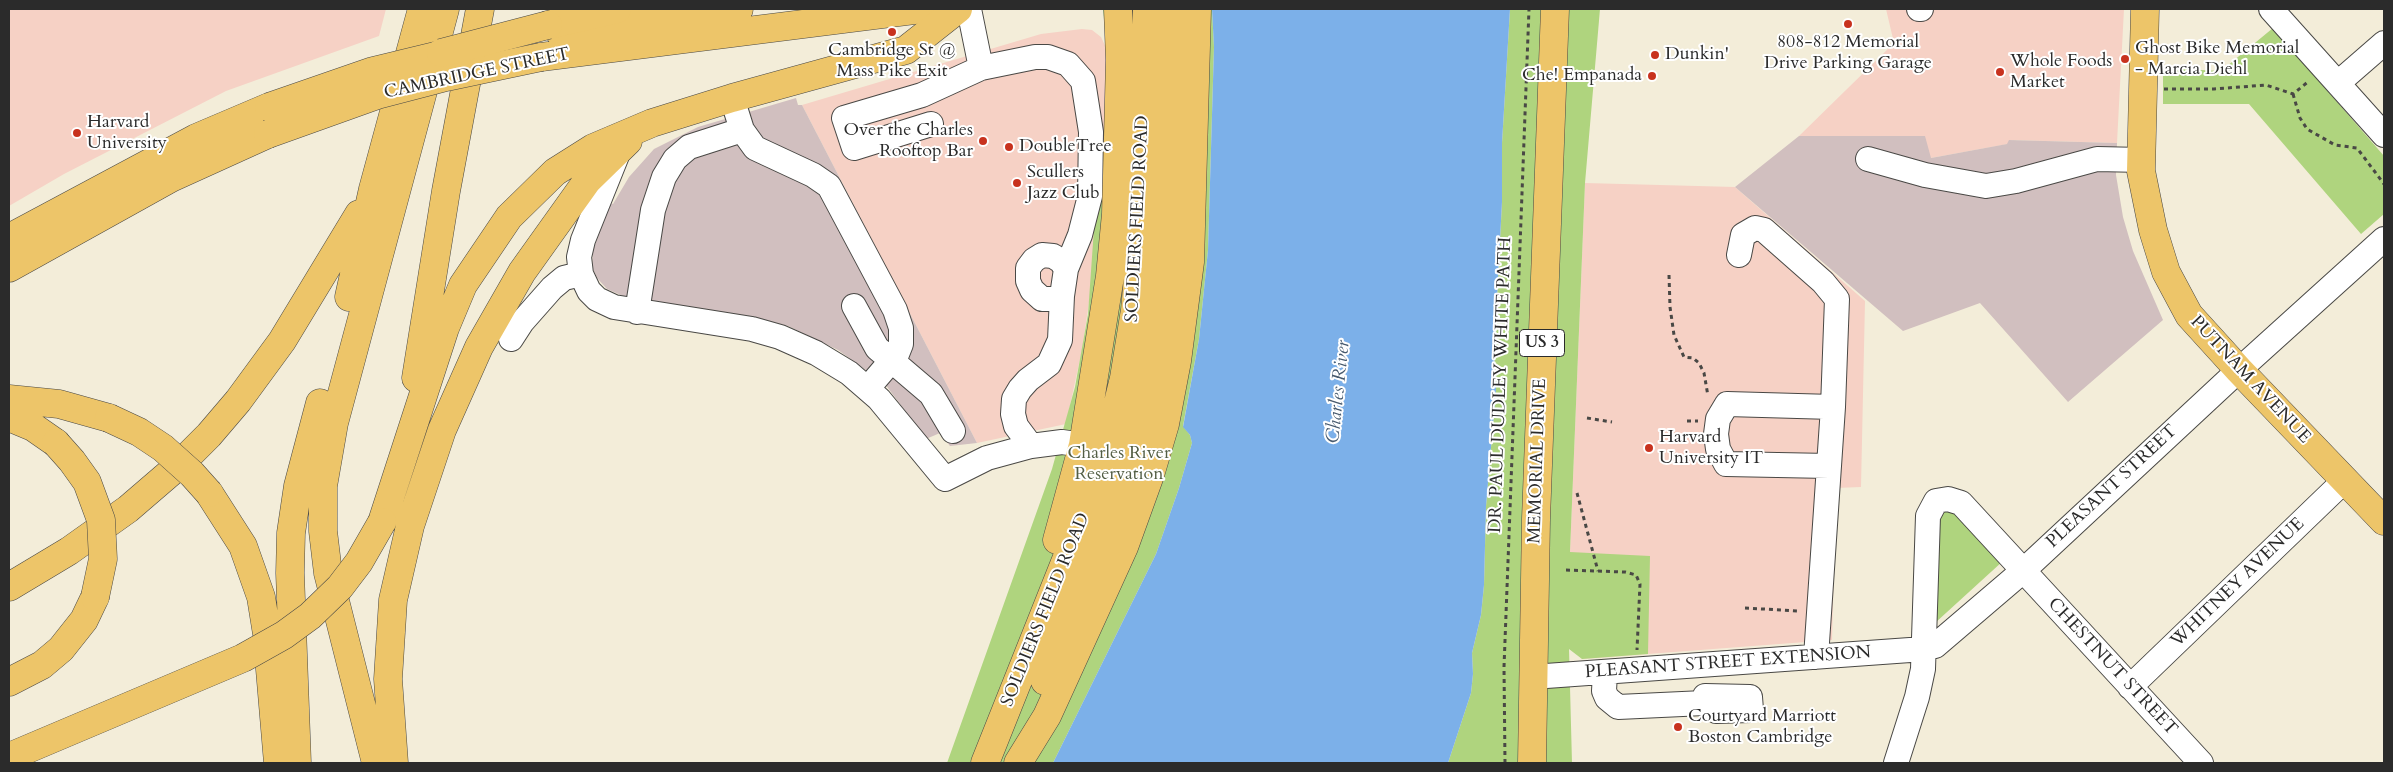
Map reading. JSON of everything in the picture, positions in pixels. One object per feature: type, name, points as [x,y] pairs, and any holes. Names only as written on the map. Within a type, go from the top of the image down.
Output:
[{"type":"main road","points":[[297,763],[290,572],[294,508],[341,330],[373,189],[422,9]]},
{"type":"main road","points":[[376,763],[328,573],[323,531],[324,479],[334,423],[445,9]]},
{"type":"main road","points":[[412,427],[417,363],[480,9]]},
{"type":"main road","points":[[545,39],[617,9]]},
{"type":"main road","name":"CAMBRIDGE STREET","points":[[9,238],[180,146],[269,107],[357,76],[440,53],[739,9]]},
{"type":"main road","name":"CAMBRIDGE STREET","points":[[9,268],[171,178],[268,134],[386,93],[446,76],[545,39],[922,9]]},
{"type":"main road","points":[[9,758],[243,658],[284,636],[310,616],[340,587],[359,562],[382,522],[456,299],[479,258],[509,217],[555,172],[608,140],[652,123],[732,98],[906,50],[958,9]]},
{"type":"main road","points":[[1032,646],[1051,562],[1083,445],[1105,310],[1115,233],[1120,60],[1118,9]]},
{"type":"main road","name":"SOLDIERS FIELD ROAD","points":[[984,763],[1032,646],[1098,474],[1116,412],[1130,345],[1141,243],[1147,9]]},
{"type":"main road","name":"SOLDIERS FIELD ROAD","points":[[1011,763],[1105,528],[1132,446],[1152,363],[1160,304],[1164,244],[1171,9]]},
{"type":"main road","points":[[1018,763],[1047,716],[1124,547],[1150,475],[1165,424],[1177,361],[1190,262],[1197,9]]},
{"type":"main road","name":"MEMORIAL DRIVE","points":[[1532,763],[1532,677],[1543,299],[1555,9]]},
{"type":"main road","name":"PUTNAM AVENUE","points":[[2145,9],[2142,171],[2150,214],[2166,272],[2189,315],[2238,370],[2384,520]]},
{"type":"main road","points":[[394,763],[388,679],[393,600],[410,526],[442,430],[479,347],[522,272],[577,194],[620,147],[652,123]]},
{"type":"main road","points":[[9,587],[83,542],[128,509],[178,466],[209,435],[252,382],[291,328],[348,235],[373,189]]},
{"type":"main road","points":[[9,399],[52,403],[108,418],[139,432],[163,448],[188,470],[209,494],[243,546],[261,597],[267,634],[278,763]]},
{"type":"main road","points":[[9,418],[33,427],[56,443],[80,472],[98,507],[103,532],[103,559],[95,597],[84,620],[61,649],[42,665],[9,682]]},
{"type":"street","points":[[969,9],[981,68]]},
{"type":"street","points":[[2271,9],[2384,135]]},
{"type":"street","points":[[2338,83],[2384,43]]},
{"type":"street","points":[[931,124],[854,148],[844,118],[922,95],[981,68],[1024,59],[1048,57],[1068,64],[1082,81],[1091,132],[1090,196],[1080,235],[1066,269],[1062,296],[1062,328],[1056,353],[1049,364],[1020,389],[1014,399],[1013,414],[1016,426],[1031,446]]},
{"type":"street","points":[[732,98],[742,130],[754,148],[813,175],[829,186],[836,195],[899,320],[902,336],[901,344],[891,362],[868,388]]},
{"type":"street","points":[[637,312],[652,216],[664,177],[676,159],[689,147],[742,130]]},
{"type":"street","points":[[620,147],[583,240],[579,257],[580,274],[589,291],[597,299],[614,307],[637,312],[719,323],[780,337],[828,359],[868,388],[898,418],[946,479],[987,458],[1031,446],[1062,442],[1083,445]]},
{"type":"street","points":[[1868,159],[1925,175],[1986,186],[2016,181],[2097,159],[2142,160]]},
{"type":"street","points":[[1739,256],[1744,235],[1755,228],[1764,230],[1823,282],[1837,299],[1833,406],[1816,657]]},
{"type":"street","name":"PLEASANT STREET","points":[[1924,649],[1942,642],[2024,570],[2238,370],[2384,239]]},
{"type":"street","points":[[1062,296],[1053,299],[1042,298],[1032,290],[1028,281],[1028,268],[1034,260],[1042,255],[1053,256],[1061,261],[1066,269]]},
{"type":"street","points":[[511,339],[522,322],[552,288],[564,278],[580,274]]},
{"type":"street","points":[[854,306],[875,344],[891,362],[931,394],[953,431]]},
{"type":"street","points":[[1828,466],[1726,464],[1718,449],[1716,434],[1718,419],[1726,404],[1833,406]]},
{"type":"street","name":"WHITNEY AVENUE","points":[[2130,686],[2345,480]]},
{"type":"street","name":"CHESTNUT STREET","points":[[1924,649],[1928,516],[1936,501],[1948,499],[1961,503],[2201,763]]},
{"type":"street","points":[[1896,763],[1917,697],[1924,649]]},
{"type":"street","name":"PLEASANT STREET EXTENSION","points":[[1532,677],[1924,649]]},
{"type":"street","points":[[1704,700],[1705,665]]},
{"type":"street","points":[[1605,672],[1604,691],[1607,698],[1618,707],[1704,700],[1716,711],[1750,704]]},
{"type":"path","name":"DR. PAUL DUDLEY WHITE PATH","points":[[1505,763],[1504,667],[1529,9]]},
{"type":"path","points":[[2293,94],[2310,80]]},
{"type":"path","points":[[2161,88],[2214,89],[2266,85],[2293,94]]},
{"type":"path","points":[[2293,94],[2300,118],[2307,129],[2335,146],[2357,148],[2384,184]]},
{"type":"path","points":[[1669,275],[1670,307],[1674,335],[1684,357],[1693,358],[1699,363],[1704,373],[1709,402],[1713,394]]},
{"type":"path","points":[[1587,418],[1612,422]]},
{"type":"path","points":[[1577,493],[1598,571]]},
{"type":"path","points":[[1566,570],[1631,573],[1639,578],[1637,658]]},
{"type":"path","points":[[1745,608],[1805,612]]},
{"type":"shaded area","name":"Harvard University","points":[[9,9],[386,9],[379,36],[226,91],[64,174],[9,206]]},
{"type":"shaded area","name":"Whole Foods Market","points":[[1886,9],[2124,9],[2117,143],[2010,140],[2008,144],[1931,158],[1799,136],[1894,43]]},
{"type":"shaded area","points":[[1082,29],[1092,30],[1101,37],[1107,50],[1104,185],[1095,214],[1092,282],[1082,350],[1066,424],[977,443],[802,105],[1041,34]]},
{"type":"shaded area","points":[[796,98],[798,105],[802,105],[977,443],[950,446],[940,433],[926,439],[885,384],[838,350],[788,326],[755,317],[623,296],[607,289],[597,278],[592,267],[593,250],[610,203],[613,204],[629,177],[654,149],[698,127]]},
{"type":"shaded area","points":[[1799,136],[1925,136],[1931,158],[2007,144],[2009,140],[2117,143],[2116,175],[2123,217],[2133,251],[2163,320],[2068,402],[1980,303],[1903,331],[1735,187]]},
{"type":"shaded area","points":[[1585,183],[1735,187],[1865,301],[1861,487],[1836,488],[1832,640],[1582,659],[1570,552]]},
{"type":"green space","name":"Charles River Reservation","points":[[1103,9],[1212,9],[1214,47],[1208,250],[1199,339],[1183,426],[1190,435],[1192,443],[1179,488],[1156,554],[1053,763],[947,763],[1052,469],[1075,387],[1088,314],[1095,214],[1104,185],[1107,50]]},
{"type":"green space","points":[[1510,9],[1600,9],[1585,183],[1570,552],[1650,556],[1648,654],[1582,659],[1569,649],[1572,763],[1448,763],[1471,693],[1473,674],[1472,653],[1481,615],[1484,585],[1486,506],[1496,389],[1494,355],[1502,202],[1502,143]]},
{"type":"green space","points":[[2273,28],[2384,156],[2384,214],[2361,234],[2249,104],[2163,104],[2163,68],[2221,71]]},
{"type":"green space","points":[[1947,504],[2003,561],[1935,623],[1936,511]]},
{"type":"water","name":"Charles River","points":[[1212,9],[1510,9],[1502,143],[1502,202],[1494,355],[1496,389],[1486,506],[1484,585],[1481,615],[1472,653],[1473,674],[1471,693],[1448,763],[1053,763],[1156,554],[1179,488],[1192,443],[1190,435],[1183,427],[1199,339],[1208,250],[1214,47]]},
{"type":"place","name":"808-812 Memorial Drive Parking Garage","points":[[1848,24]]},
{"type":"place","name":"Cambridge St @ Mass Pike Exit","points":[[892,32]]},
{"type":"place","name":"Dunkin'","points":[[1655,55]]},
{"type":"place","name":"Ghost Bike Memorial - Marcia Diehl","points":[[2125,59]]},
{"type":"place","name":"Whole Foods Market","points":[[2000,72]]},
{"type":"place","name":"Che! Empanada","points":[[1652,76]]},
{"type":"place","name":"Harvard University","points":[[77,133]]},
{"type":"place","name":"Over the Charles Rooftop Bar","points":[[983,141]]},
{"type":"place","name":"DoubleTree","points":[[1009,147]]},
{"type":"place","name":"Scullers Jazz Club","points":[[1017,183]]},
{"type":"place","name":"Harvard University IT","points":[[1649,448]]},
{"type":"place","name":"Courtyard Marriott Boston Cambridge","points":[[1678,727]]}]
